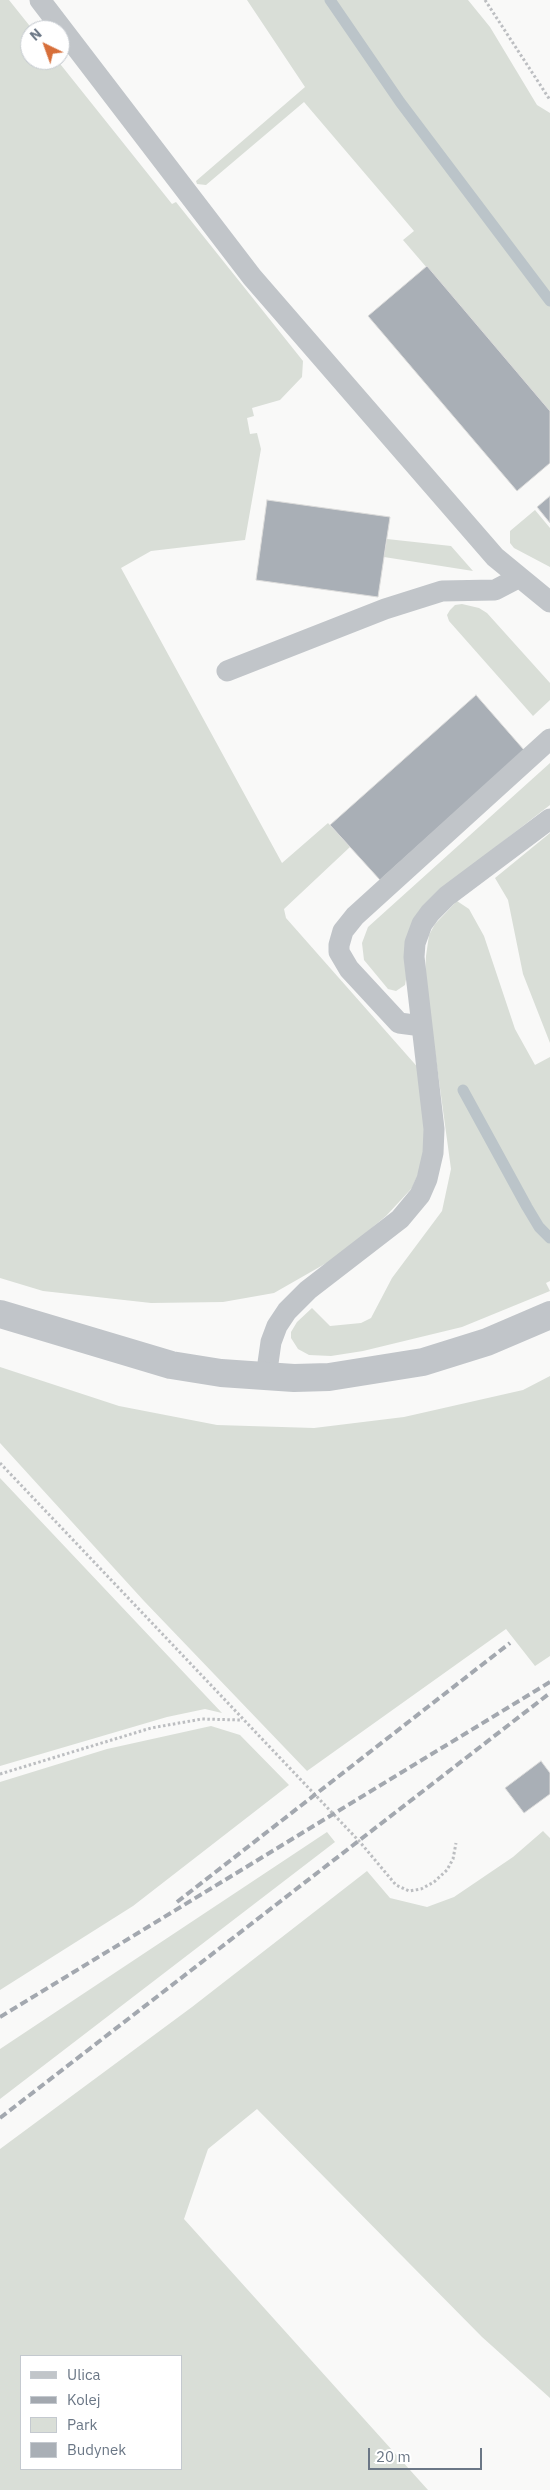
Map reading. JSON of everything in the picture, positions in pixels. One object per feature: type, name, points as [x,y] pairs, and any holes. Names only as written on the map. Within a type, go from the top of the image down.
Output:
[{"type":"street","points":[[0,1314],[171,1365],[221,1373],[266,1377],[329,1377],[422,1362],[487,1342],[546,1317]]},
{"type":"lane","points":[[40,0],[252,277],[461,521],[518,578],[550,602]]},
{"type":"lane","points":[[227,671],[385,609],[442,591],[495,590],[518,578]]},
{"type":"lane","points":[[422,1026],[399,1023],[349,969],[339,952],[343,931],[355,916],[550,740]]},
{"type":"lane","points":[[266,1377],[271,1342],[287,1311],[308,1290],[400,1219],[420,1195],[427,1179],[434,1129],[414,957],[415,943],[422,924],[447,896],[550,819]]},
{"type":"path","points":[[485,0],[550,100]]},
{"type":"path","points":[[0,1463],[242,1720],[359,1840],[396,1885],[409,1891],[421,1889],[434,1882],[447,1870],[454,1859],[456,1843]]},
{"type":"path","points":[[0,1774],[151,1728],[202,1719],[242,1720]]},
{"type":"green space","points":[[0,0],[9,0],[25,20],[20,20],[20,70],[65,70],[172,204],[176,202],[303,361],[302,377],[280,400],[252,408],[254,416],[247,418],[250,434],[257,433],[261,449],[245,540],[151,551],[121,568],[282,863],[328,823],[350,847],[284,909],[286,918],[421,1071],[426,1135],[423,1162],[412,1188],[386,1216],[337,1257],[274,1293],[223,1302],[151,1303],[43,1291],[0,1278]]},
{"type":"green space","points":[[247,0],[468,0],[490,27],[537,105],[550,113],[550,411],[403,240],[414,231],[304,102],[206,185],[197,184],[196,181],[305,87]]},
{"type":"green space","points":[[535,510],[550,528],[550,567],[514,548],[510,543],[510,531]]},
{"type":"green space","points":[[387,539],[451,546],[473,571],[384,557]]},
{"type":"green space","points":[[462,604],[479,608],[487,613],[550,683],[550,700],[533,716],[449,621],[447,615],[450,610],[455,605]]},
{"type":"green space","points":[[550,763],[550,805],[457,877],[418,912],[405,985],[396,991],[388,989],[364,960],[362,943],[368,927]]},
{"type":"green space","points":[[550,833],[550,1043],[523,974],[508,900],[495,878]]},
{"type":"green space","points":[[457,901],[469,909],[484,936],[515,1029],[535,1065],[550,1057],[550,1281],[546,1283],[550,1291],[462,1327],[363,1351],[331,1356],[309,1355],[298,1349],[291,1338],[291,1332],[297,1322],[312,1308],[330,1326],[361,1323],[371,1318],[392,1278],[442,1211],[451,1169],[425,978],[426,956],[429,935],[435,924]]},
{"type":"green space","points":[[0,1367],[119,1406],[217,1425],[314,1428],[404,1417],[523,1390],[550,1376],[550,1656],[535,1666],[506,1629],[307,1771],[144,1601],[0,1443]]},
{"type":"green space","points":[[0,1478],[222,1713],[205,1709],[167,1717],[0,1766]]},
{"type":"green space","points":[[211,1726],[240,1735],[289,1785],[133,1906],[0,1990],[0,1782],[107,1749]]},
{"type":"green space","points":[[543,1831],[550,1838],[550,2398],[482,2337],[257,2109],[208,2149],[184,2219],[428,2490],[0,2490],[0,2149],[192,2007],[367,1871],[390,1898],[427,1907],[454,1897],[513,1857]]},
{"type":"green space","points":[[327,1832],[335,1842],[0,2099],[0,2049]]},
{"type":"building","points":[[427,266],[550,411],[550,463],[517,491],[368,316]]},
{"type":"building","points":[[550,496],[550,523],[537,507]]},
{"type":"building","points":[[267,500],[390,517],[378,597],[256,580]]},
{"type":"building","points":[[476,695],[524,750],[380,880],[330,825]]},
{"type":"building","points":[[541,1761],[550,1773],[550,1794],[524,1813],[505,1788]]},
{"type":"waterway","points":[[330,0],[400,102],[550,301]]},
{"type":"waterway","points":[[463,1090],[527,1207],[539,1227],[550,1238]]},
{"type":"railway","points":[[177,1902],[510,1643]]},
{"type":"railway","points":[[0,2017],[550,1682]]},
{"type":"railway","points":[[0,2118],[550,1693]]}]
